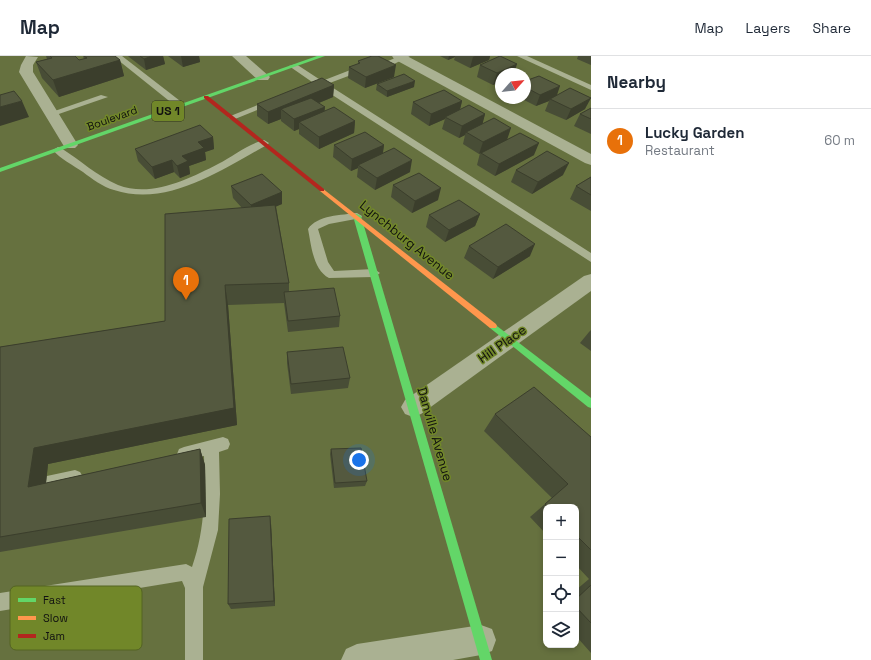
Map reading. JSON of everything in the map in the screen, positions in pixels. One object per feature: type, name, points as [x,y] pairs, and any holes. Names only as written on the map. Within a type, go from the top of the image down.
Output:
[{"type":"street","points":[[238,56],[263,77]]},
{"type":"street","name":"Boulevard","points":[[0,170],[322,56]]},
{"type":"street","points":[[32,57],[27,64],[26,72],[50,114],[64,148]]},
{"type":"street","points":[[402,57],[591,160]]},
{"type":"street","name":"Lynchburg Avenue","points":[[206,97],[591,404]]},
{"type":"street","name":"Danville Avenue","points":[[357,216],[483,650]]},
{"type":"street","name":"Hill Place","points":[[413,407],[591,281]]},
{"type":"street","points":[[357,660],[483,650]]},
{"type":"lane","points":[[116,56],[181,106]]},
{"type":"lane","points":[[521,56],[591,88]]},
{"type":"lane","points":[[306,90],[374,64],[389,62],[402,57]]},
{"type":"lane","points":[[293,66],[591,258]]},
{"type":"lane","points":[[50,114],[104,97]]},
{"type":"lane","points":[[232,118],[278,100]]},
{"type":"lane","points":[[64,148],[117,188],[143,194],[177,188],[264,143]]},
{"type":"lane","points":[[357,216],[327,221],[313,228],[324,269],[329,275],[333,276],[374,273]]},
{"type":"lane","points":[[168,458],[217,446],[212,522],[205,552],[194,587],[194,660]]},
{"type":"lane","points":[[0,493],[92,474]]},
{"type":"lane","points":[[99,586],[186,572],[194,587]]},
{"type":"lane","points":[[0,602],[10,600]]},
{"type":"building","points":[[50,56],[75,56],[79,60],[87,58],[84,56],[115,56],[120,60],[53,80],[36,62],[52,58]]},
{"type":"building","points":[[140,56],[152,56],[144,59]]},
{"type":"building","points":[[372,56],[378,56],[396,65],[366,77],[349,67],[360,63],[358,61]]},
{"type":"building","points":[[500,56],[517,64],[508,68],[495,68],[495,72],[480,65]]},
{"type":"building","points":[[404,74],[415,81],[387,91],[377,84]]},
{"type":"building","points":[[539,76],[560,86],[540,95],[531,90],[531,79]]},
{"type":"building","points":[[322,78],[334,85],[268,112],[257,104]]},
{"type":"building","points":[[570,88],[591,98],[571,109],[550,99]]},
{"type":"building","points":[[444,90],[462,101],[431,114],[413,102]]},
{"type":"building","points":[[14,91],[22,101],[0,107],[0,95]]},
{"type":"building","points":[[311,98],[325,107],[294,119],[281,109]]},
{"type":"building","points":[[469,105],[485,114],[462,126],[445,117]]},
{"type":"building","points":[[334,107],[355,121],[319,137],[299,122]]},
{"type":"building","points":[[591,108],[591,119],[580,114]]},
{"type":"building","points":[[494,118],[511,128],[483,142],[466,132]]},
{"type":"building","points":[[200,125],[213,137],[198,142],[204,148],[182,156],[188,161],[177,166],[172,160],[152,167],[135,149]]},
{"type":"building","points":[[365,132],[384,145],[352,159],[334,145]]},
{"type":"building","points":[[520,133],[539,143],[499,164],[481,153]]},
{"type":"building","points":[[394,148],[412,160],[377,178],[358,165]]},
{"type":"building","points":[[547,151],[569,163],[538,182],[516,170]]},
{"type":"building","points":[[419,173],[441,188],[415,201],[393,185]]},
{"type":"building","points":[[262,174],[282,192],[251,205],[231,186]]},
{"type":"building","points":[[591,177],[591,195],[576,186]]},
{"type":"building","points":[[459,200],[480,214],[449,230],[429,215]]},
{"type":"building","points":[[275,205],[289,283],[225,285],[234,408],[34,448],[28,487],[200,449],[201,503],[0,537],[0,347],[165,321],[165,214]]},
{"type":"building","points":[[506,224],[535,244],[498,267],[469,246]]},
{"type":"building","points":[[334,288],[340,316],[288,321],[284,292]]},
{"type":"building","points":[[343,347],[350,378],[291,384],[287,352]]},
{"type":"building","points":[[534,387],[591,437],[591,550],[579,538],[579,504],[545,504],[568,484],[495,414]]},
{"type":"building","points":[[361,448],[367,481],[335,483],[331,449]]},
{"type":"building","points":[[270,516],[274,601],[228,604],[229,519]]},
{"type":"building","points":[[591,585],[591,623],[579,610],[579,596]]},
{"type":"traffic: fast","points":[[0,170],[322,56]]},
{"type":"traffic: fast","points":[[357,216],[486,660]]},
{"type":"traffic: fast","points":[[493,326],[591,404]]},
{"type":"traffic: slow","points":[[322,190],[493,326]]},
{"type":"traffic: jam","points":[[206,97],[322,190]]},
{"type":"place","name":"Lucky Garden","points":[[186,300]]}]
